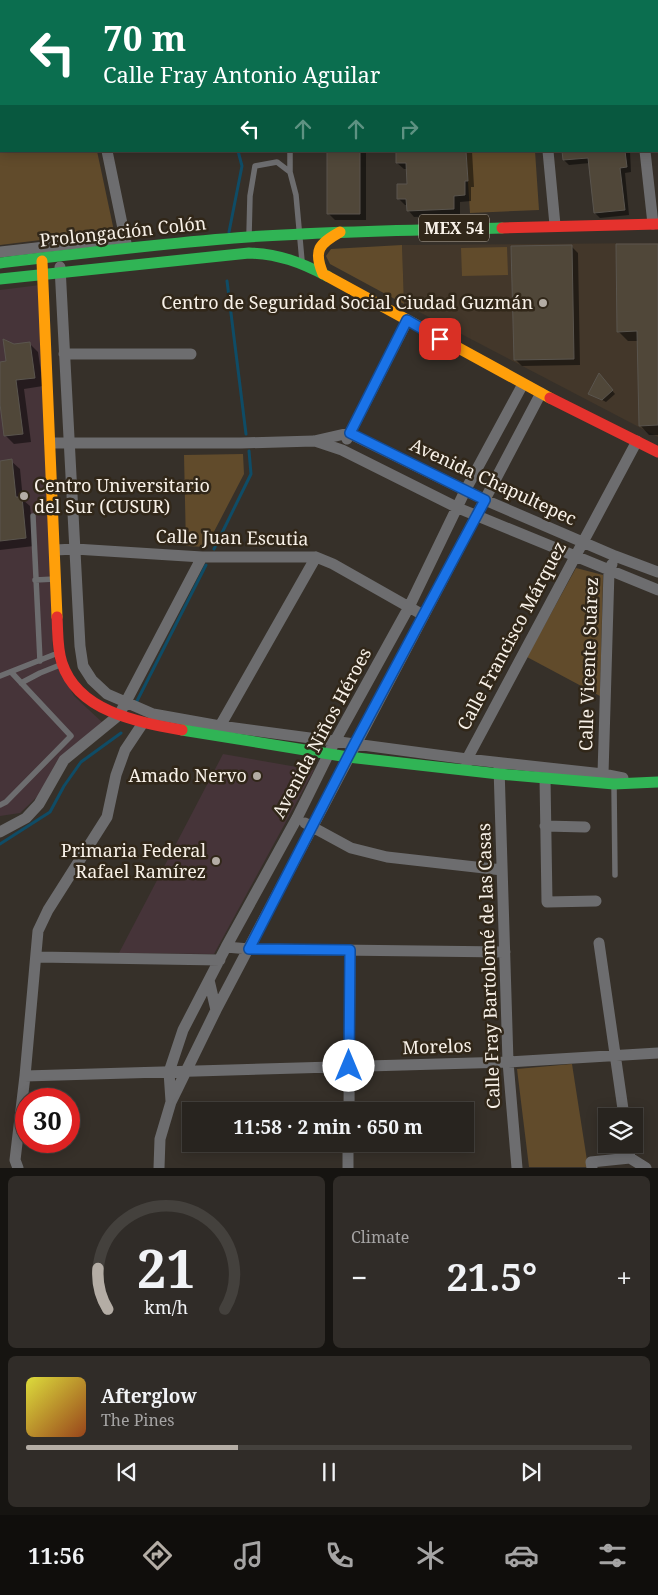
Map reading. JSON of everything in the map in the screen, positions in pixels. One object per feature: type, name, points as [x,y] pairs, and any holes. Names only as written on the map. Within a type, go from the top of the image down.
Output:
[{"type":"main road","name":"MEX 54","points":[[249,237],[555,225],[656,224]]},
{"type":"main road","points":[[322,274],[316,257],[318,249],[324,241],[341,232]]},
{"type":"main road","name":"Prolongación Colón","points":[[0,263],[60,257],[126,242],[249,237]]},
{"type":"main road","name":"Prolongación Colón","points":[[0,279],[249,253],[262,253],[302,263],[523,384],[658,452]]},
{"type":"main road","points":[[42,258],[60,658],[69,679],[80,691],[99,706],[143,722],[219,732],[348,757],[466,765],[545,778],[614,784],[658,782]]},
{"type":"street","points":[[107,152],[129,265]]},
{"type":"street","points":[[548,152],[555,225]]},
{"type":"street","points":[[645,152],[656,224]]},
{"type":"street","name":"Prolongación Colón","points":[[0,252],[126,242]]},
{"type":"street","points":[[60,257],[68,442],[80,646],[83,666],[92,680],[107,694],[153,714],[219,732],[355,743],[466,765]]},
{"type":"street","points":[[342,450],[407,320]]},
{"type":"street","points":[[64,354],[191,354]]},
{"type":"street","name":"Avenida Niños Héroes","points":[[171,1102],[169,1072],[183,1030],[297,818],[335,741],[409,607],[465,491],[523,384]]},
{"type":"street","name":"Avenida Niños Héroes","points":[[159,1168],[160,1139],[171,1102],[216,1010],[541,393]]},
{"type":"street","name":"Avenida Chapultepec","points":[[50,443],[314,441],[350,433],[465,491],[615,556],[658,572]]},
{"type":"street","name":"Avenida Chapultepec","points":[[314,441],[342,450],[477,517],[658,590]]},
{"type":"street","name":"Calle Francisco Márquez","points":[[466,765],[637,441]]},
{"type":"street","name":"Calle Juan Escutia","points":[[55,550],[202,557],[316,557],[333,564],[423,615]]},
{"type":"street","name":"Calle Vicente Suárez","points":[[603,774],[609,571],[615,556]]},
{"type":"street","points":[[0,832],[26,818],[39,804],[64,760],[120,715],[202,557]]},
{"type":"street","points":[[219,732],[316,557]]},
{"type":"street","points":[[18,1168],[15,1160],[25,1076],[38,931],[48,910],[107,817],[116,775],[122,758],[143,722]]},
{"type":"street","points":[[499,769],[603,774],[640,782]]},
{"type":"street","name":"Calle Fray Bartolomé de las Casas","points":[[499,769],[508,1062],[517,1168]]},
{"type":"street","points":[[603,774],[614,784]]},
{"type":"street","points":[[545,778],[547,902],[596,901]]},
{"type":"street","points":[[297,818],[351,848],[387,857],[502,870]]},
{"type":"street","points":[[545,826],[585,827]]},
{"type":"street","points":[[599,943],[623,1108]]},
{"type":"street","points":[[226,947],[249,949],[505,952]]},
{"type":"street","points":[[349,1102],[350,950]]},
{"type":"street","points":[[37,956],[220,960]]},
{"type":"street","points":[[209,980],[216,1010]]},
{"type":"street","name":"Morelos","points":[[25,1076],[508,1062],[658,1053]]},
{"type":"street","points":[[348,1152],[348,1168]]},
{"type":"street","points":[[629,1153],[630,1158]]},
{"type":"street","points":[[592,1165],[630,1158],[646,1168]]},
{"type":"lane","points":[[290,152],[290,172],[296,195],[302,263]]},
{"type":"lane","points":[[249,253],[250,196],[255,166],[277,162],[290,172]]},
{"type":"lane","points":[[33,516],[40,661]]},
{"type":"lane","points":[[35,580],[56,579]]},
{"type":"lane","points":[[0,676],[40,661],[60,658]]},
{"type":"lane","points":[[22,683],[40,673],[60,658]]},
{"type":"lane","points":[[0,805],[6,802],[72,736],[12,673]]},
{"type":"lane","points":[[614,784],[616,875]]},
{"type":"shaded area","points":[[0,152],[97,152],[114,231],[0,245]]},
{"type":"shaded area","points":[[466,152],[535,152],[539,210],[470,213]]},
{"type":"shaded area","points":[[658,243],[658,437],[404,304],[402,245]]},
{"type":"shaded area","points":[[402,245],[404,304],[330,264],[326,256],[331,249]]},
{"type":"shaded area","points":[[507,247],[508,275],[462,276],[461,248]]},
{"type":"shaded area","name":"Centro Universitario del Sur (CUSUR)","points":[[40,285],[53,656],[74,696],[103,723],[57,761],[39,795],[20,813],[0,816],[0,290]]},
{"type":"shaded area","points":[[243,454],[244,474],[206,547],[186,546],[184,455]]},
{"type":"shaded area","points":[[576,568],[603,575],[600,696],[527,657]]},
{"type":"shaded area","name":"Primaria Federal Rafael Ramírez","points":[[223,754],[314,770],[214,954],[119,953]]},
{"type":"shaded area","points":[[572,1064],[588,1167],[529,1167],[517,1069]]},
{"type":"building","points":[[327,152],[360,152],[360,214],[327,214]]},
{"type":"building","points":[[396,152],[466,152],[468,181],[465,181],[465,195],[454,196],[454,209],[407,211],[406,199],[397,199],[397,184],[407,184],[406,163],[396,163]]},
{"type":"building","points":[[562,152],[625,152],[627,167],[620,168],[625,210],[594,213],[588,158],[563,160]]},
{"type":"building","points":[[616,244],[658,244],[658,425],[639,426],[637,331],[617,332]]},
{"type":"building","name":"Centro de Seguridad Social Ciudad Guzmán","points":[[572,245],[574,359],[514,360],[511,246]]},
{"type":"building","points":[[3,339],[14,344],[30,342],[35,378],[16,380],[23,434],[4,436],[0,404],[0,362],[6,361]]},
{"type":"building","points":[[599,373],[613,390],[602,400],[588,394]]},
{"type":"building","points":[[12,459],[16,497],[22,497],[26,538],[0,541],[0,461]]},
{"type":"waterway","points":[[229,232],[242,166],[238,152]]},
{"type":"waterway","points":[[227,281],[246,434]]},
{"type":"waterway","points":[[214,549],[251,474],[249,451]]},
{"type":"waterway","points":[[137,701],[206,565]]},
{"type":"waterway","points":[[0,844],[50,812],[64,786],[81,762],[121,733]]},
{"type":"traffic: fast","points":[[0,263],[155,245],[248,237],[343,232],[502,228]]},
{"type":"traffic: fast","points":[[0,279],[249,253],[270,255],[289,260],[327,276]]},
{"type":"traffic: fast","points":[[182,730],[348,757],[499,774],[614,784],[658,782]]},
{"type":"traffic: slow","points":[[323,274],[318,259],[320,248],[327,240],[340,232]]},
{"type":"traffic: slow","points":[[42,261],[57,617]]},
{"type":"traffic: slow","points":[[327,276],[550,398]]},
{"type":"traffic: jam","points":[[502,228],[658,224]]},
{"type":"traffic: jam","points":[[550,398],[658,452]]},
{"type":"traffic: jam","points":[[57,617],[60,658],[70,680],[81,693],[95,704],[112,712],[147,723],[182,730]]},
{"type":"place","name":"Centro de Seguridad Social Ciudad Guzmán","points":[[543,303]]},
{"type":"place","name":"Centro Universitario del Sur (CUSUR)","points":[[24,496]]},
{"type":"place","name":"Amado Nervo","points":[[257,776]]},
{"type":"place","name":"Primaria Federal Rafael Ramírez","points":[[216,861]]},
{"type":"route","points":[[349,1066],[350,950],[249,949],[355,743],[485,500],[350,433],[407,320],[440,339]]}]
